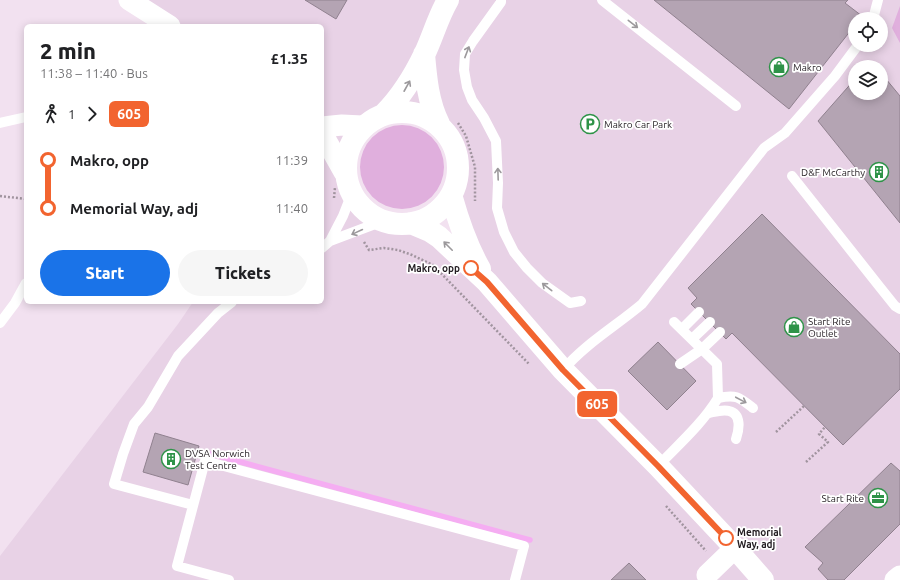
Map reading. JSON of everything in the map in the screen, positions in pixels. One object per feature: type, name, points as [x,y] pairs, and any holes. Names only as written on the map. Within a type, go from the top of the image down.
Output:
[{"type":"street","points":[[129,0],[167,24]]},
{"type":"street","points":[[338,176],[354,136],[362,126],[384,114],[404,90],[424,54],[442,9],[448,0]]},
{"type":"street","points":[[424,54],[427,89],[434,115],[447,121]]},
{"type":"street","points":[[384,114],[405,111],[447,121]]},
{"type":"street","points":[[447,121],[457,157],[458,174],[452,198],[460,227],[469,249],[487,282]]},
{"type":"street","points":[[324,127],[342,125],[362,126]]},
{"type":"street","points":[[324,138],[338,176],[352,193],[357,202],[374,217],[383,221],[411,224],[430,231],[439,237],[487,282],[563,370],[658,466],[763,580]]},
{"type":"street","points":[[411,224],[424,220],[435,213],[452,198]]},
{"type":"street","points":[[713,570],[735,548]]},
{"type":"street","points":[[896,580],[900,576]]},
{"type":"lane","points":[[500,0],[501,2],[465,54],[464,70],[467,87],[472,100],[484,118],[496,141],[498,183],[497,208],[504,232],[514,252],[527,268],[542,283],[570,303],[581,301]]},
{"type":"lane","points":[[602,0],[736,106]]},
{"type":"lane","points":[[875,12],[878,0]]},
{"type":"lane","points":[[563,370],[588,345],[642,304],[764,148],[785,133],[835,76],[853,52]]},
{"type":"lane","points":[[0,123],[24,117]]},
{"type":"lane","points":[[792,176],[895,306],[900,309]]},
{"type":"lane","points":[[326,244],[343,216],[352,193]]},
{"type":"lane","points":[[326,244],[383,221]]},
{"type":"lane","points":[[0,323],[15,303],[24,287]]},
{"type":"lane","points":[[193,505],[114,484],[134,424],[148,407],[178,356],[218,313],[229,304]]},
{"type":"lane","points":[[682,330],[699,312]]},
{"type":"lane","points":[[658,466],[709,413],[718,398],[717,364],[674,322]]},
{"type":"lane","points":[[692,339],[710,322]]},
{"type":"lane","points":[[680,364],[702,349],[720,332]]},
{"type":"lane","points":[[718,398],[730,395],[742,399],[753,408]]},
{"type":"lane","points":[[709,413],[728,410],[734,414],[739,421],[736,439]]},
{"type":"lane","points":[[230,580],[177,566],[205,461],[524,546],[515,580]]},
{"type":"path","points":[[447,121],[466,136],[475,167],[475,204]]},
{"type":"path","points":[[338,176],[335,187],[333,210],[343,216]]},
{"type":"path","points":[[0,196],[24,199]]},
{"type":"path","points":[[358,231],[369,250],[384,248],[398,250],[433,265],[532,366]]},
{"type":"path","points":[[425,261],[439,237]]},
{"type":"path","points":[[776,432],[804,406]]},
{"type":"path","points":[[806,462],[828,442],[819,434],[825,427]]},
{"type":"path","points":[[662,502],[713,570]]},
{"type":"shaded area","points":[[140,0],[900,0],[900,580],[0,580],[0,556],[178,324],[192,304],[324,304],[324,24],[173,24]],"holes":[[[405,111],[425,116],[439,124],[452,141],[455,148],[458,174],[452,198],[456,253],[411,223],[383,221],[365,210],[352,193],[344,172],[349,147],[362,126],[384,114]]]},
{"type":"shaded area","points":[[900,6],[900,43],[892,28]]},
{"type":"shaded area","points":[[402,125],[418,128],[432,137],[441,151],[444,167],[441,183],[432,197],[418,206],[402,209],[386,206],[372,197],[363,183],[360,167],[363,151],[372,137],[386,128]]},
{"type":"building","points":[[305,0],[347,0],[336,19]]},
{"type":"building","name":"Makro","points":[[654,0],[848,0],[845,3],[857,12],[848,12],[848,34],[789,109]]},
{"type":"building","name":"D&F McCarthy","points":[[888,81],[900,96],[900,223],[818,121],[848,87],[848,100],[888,100]]},
{"type":"building","name":"Start Rite Outlet","points":[[762,214],[900,354],[900,389],[843,445],[732,333],[726,339],[691,304],[697,298],[688,288]]},
{"type":"building","points":[[658,342],[696,381],[667,410],[628,371]]},
{"type":"building","name":"DVSA Norwich Test Centre","points":[[155,433],[199,446],[188,485],[143,472]]},
{"type":"building","name":"Start Rite","points":[[891,463],[900,471],[900,524],[844,580],[828,580],[818,569],[823,563],[805,547]]},
{"type":"building","points":[[629,563],[646,580],[611,580]]},
{"type":"waterway","points":[[211,454],[530,540]]},
{"type":"bus line","name":"605","points":[[471,268],[487,282],[563,370],[658,466],[726,538]]},
{"type":"place","name":"Makro","points":[[779,67]]},
{"type":"place","name":"Makro Car Park","points":[[590,124]]},
{"type":"place","name":"D&F McCarthy","points":[[879,172]]},
{"type":"place","name":"Makro, opp","points":[[471,268]]},
{"type":"place","name":"Start Rite Outlet","points":[[794,327]]},
{"type":"place","name":"DVSA Norwich Test Centre","points":[[171,459]]},
{"type":"place","name":"Start Rite","points":[[878,498]]},
{"type":"place","name":"Memorial Way, adj","points":[[726,538]]}]
